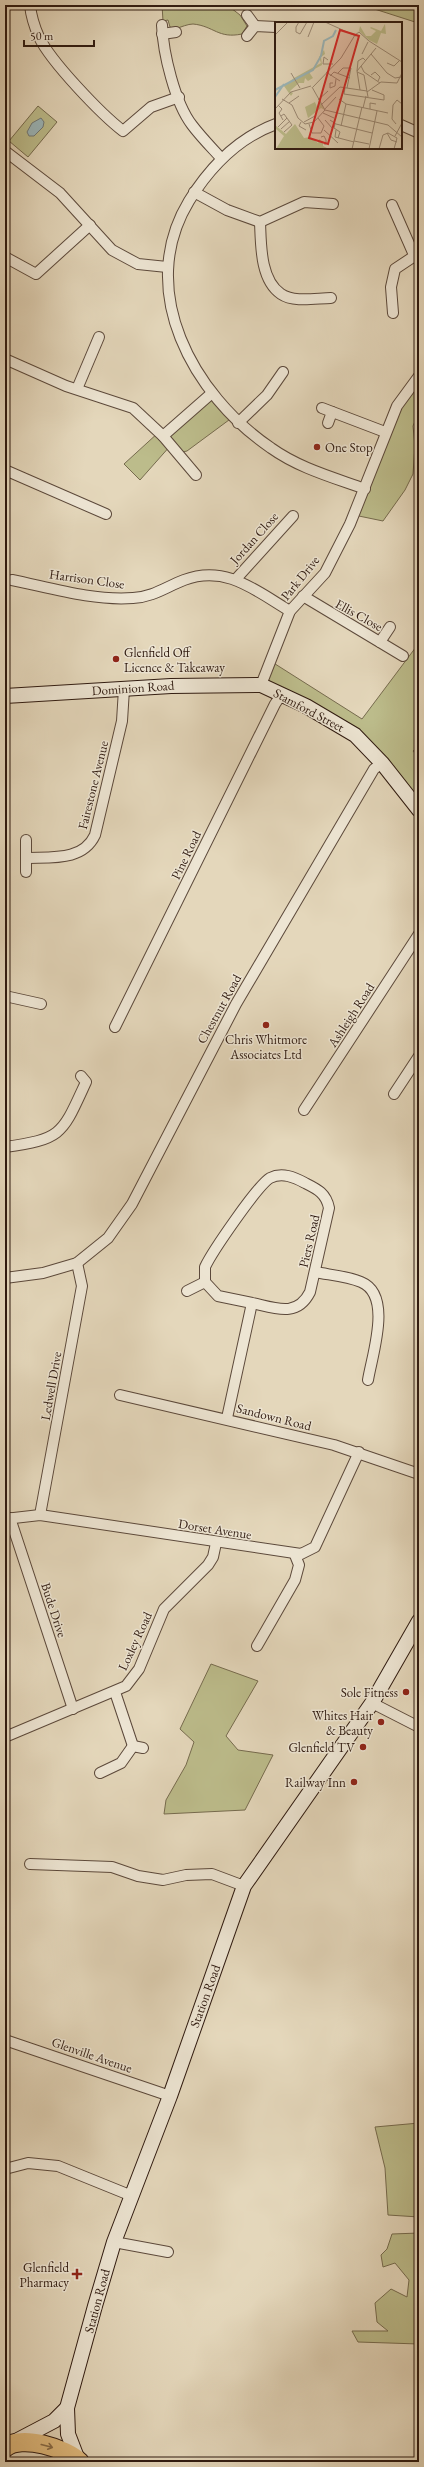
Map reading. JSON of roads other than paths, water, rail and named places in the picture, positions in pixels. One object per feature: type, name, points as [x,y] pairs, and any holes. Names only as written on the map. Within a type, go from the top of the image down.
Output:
[{"type":"highway","points":[[8,2445],[39,2444],[56,2448],[79,2461]]},
{"type":"street","points":[[30,5],[40,38],[59,64],[101,112],[123,131],[146,110],[179,97]]},
{"type":"street","points":[[247,15],[255,26]]},
{"type":"street","points":[[255,26],[275,27]]},
{"type":"street","points":[[247,36],[255,26]]},
{"type":"street","points":[[176,32],[162,30],[179,97],[191,124],[221,158]]},
{"type":"street","points":[[275,124],[252,136],[221,158],[194,192],[181,214],[174,235],[167,267],[167,288],[172,312],[190,359],[212,393],[238,423],[271,449],[291,460],[312,470],[365,489]]},
{"type":"street","points":[[402,125],[419,133]]},
{"type":"street","points":[[5,151],[60,193],[112,250],[126,259],[138,264],[167,267]]},
{"type":"street","points":[[194,192],[227,210],[260,222],[304,202],[333,204]]},
{"type":"street","points":[[392,205],[417,254],[395,269],[391,287],[393,313]]},
{"type":"street","points":[[260,222],[261,252],[267,274],[270,281],[282,295],[297,299],[331,298]]},
{"type":"street","points":[[5,257],[36,274],[90,225]]},
{"type":"street","points":[[77,389],[99,337]]},
{"type":"street","points":[[5,359],[77,389],[133,408],[163,436],[196,475]]},
{"type":"street","points":[[238,423],[267,395],[283,372]]},
{"type":"street","name":"Park Drive","points":[[261,685],[290,611],[325,573],[350,524],[365,489],[385,432],[400,400],[419,376]]},
{"type":"street","points":[[163,436],[212,393]]},
{"type":"street","points":[[322,408],[385,432]]},
{"type":"street","points":[[328,423],[332,412]]},
{"type":"street","points":[[5,470],[106,514]]},
{"type":"street","name":"Jordan Close","points":[[236,579],[293,516]]},
{"type":"street","name":"Harrison Close","points":[[12,580],[116,599],[148,596],[162,592],[184,580],[199,576],[218,575],[236,579],[290,611]]},
{"type":"street","name":"Ellis Close","points":[[303,596],[403,656]]},
{"type":"street","points":[[380,642],[390,627]]},
{"type":"street","name":"Dominion Road","points":[[5,696],[199,684],[238,687],[261,685]]},
{"type":"street","name":"Stamford Street","points":[[261,685],[330,718],[354,735],[382,763],[419,810]]},
{"type":"street","name":"Fairestone Avenue","points":[[27,858],[72,855],[90,846],[95,835],[122,721],[124,689]]},
{"type":"street","name":"Pine Road","points":[[115,1027],[271,711],[282,695]]},
{"type":"street","name":"Chestnut Road","points":[[76,1263],[108,1238],[132,1204],[236,1004],[374,769],[382,763]]},
{"type":"street","points":[[26,840],[26,872]]},
{"type":"street","name":"Ashleigh Road","points":[[304,1110],[419,934]]},
{"type":"street","points":[[5,996],[41,1004]]},
{"type":"street","points":[[394,1094],[419,1056]]},
{"type":"street","points":[[5,1147],[38,1142],[62,1130],[67,1123],[86,1082],[81,1076]]},
{"type":"street","name":"Piers Road","points":[[278,1176],[292,1177],[322,1192],[327,1199],[328,1218],[315,1272],[305,1302],[297,1308],[288,1310],[252,1303],[218,1296],[205,1282],[205,1268],[208,1261],[263,1185],[278,1176]]},
{"type":"street","points":[[5,1278],[43,1273],[76,1263]]},
{"type":"street","name":"Ledwell Drive","points":[[40,1515],[82,1286],[76,1263]]},
{"type":"street","points":[[315,1272],[361,1282],[371,1289],[377,1300],[380,1313],[368,1380]]},
{"type":"street","points":[[184,1291],[205,1282]]},
{"type":"street","points":[[227,1418],[252,1303]]},
{"type":"street","name":"Sandown Road","points":[[120,1395],[227,1418],[255,1428],[359,1452],[419,1474]]},
{"type":"street","name":"Dorset Avenue","points":[[7,1518],[40,1515],[295,1555],[307,1553],[315,1547],[359,1452]]},
{"type":"street","name":"Bude Drive","points":[[7,1518],[73,1710]]},
{"type":"street","name":"Loxley Road","points":[[5,1737],[73,1710],[126,1686],[139,1670],[164,1609],[214,1557],[216,1543]]},
{"type":"street","points":[[257,1646],[295,1580],[299,1565],[295,1555]]},
{"type":"street","name":"Station Road","points":[[79,2461],[68,2434],[67,2408],[114,2242],[170,2096],[244,1886],[372,1703],[419,1621]]},
{"type":"street","points":[[100,1773],[121,1763],[138,1747],[115,1692]]},
{"type":"street","points":[[372,1703],[419,1727]]},
{"type":"street","points":[[30,1864],[112,1867],[138,1876],[163,1880],[186,1875],[212,1874],[244,1886]]},
{"type":"street","name":"Glenville Avenue","points":[[5,2040],[170,2096]]},
{"type":"street","points":[[5,2169],[28,2163],[58,2166],[132,2196]]},
{"type":"street","points":[[114,2242],[168,2252]]},
{"type":"street","points":[[8,2445],[54,2421],[67,2408]]},
{"type":"water","points":[[41,118],[44,122],[43,127],[34,136],[29,136],[27,132],[32,123]]},
{"type":"place","name":"One Stop","points":[[317,447]]},
{"type":"place","name":"Glenfield Off Licence & Takeaway","points":[[116,659]]},
{"type":"place","name":"Chris Whitmore Associates Ltd","points":[[266,1025]]},
{"type":"place","name":"Sole Fitness","points":[[406,1692]]},
{"type":"place","name":"Whites Hair & Beauty","points":[[381,1722]]},
{"type":"place","name":"Glenfield TV","points":[[363,1747]]},
{"type":"place","name":"Railway Inn","points":[[354,1782]]},
{"type":"place","name":"Glenfield Pharmacy","points":[[77,2274]]}]
